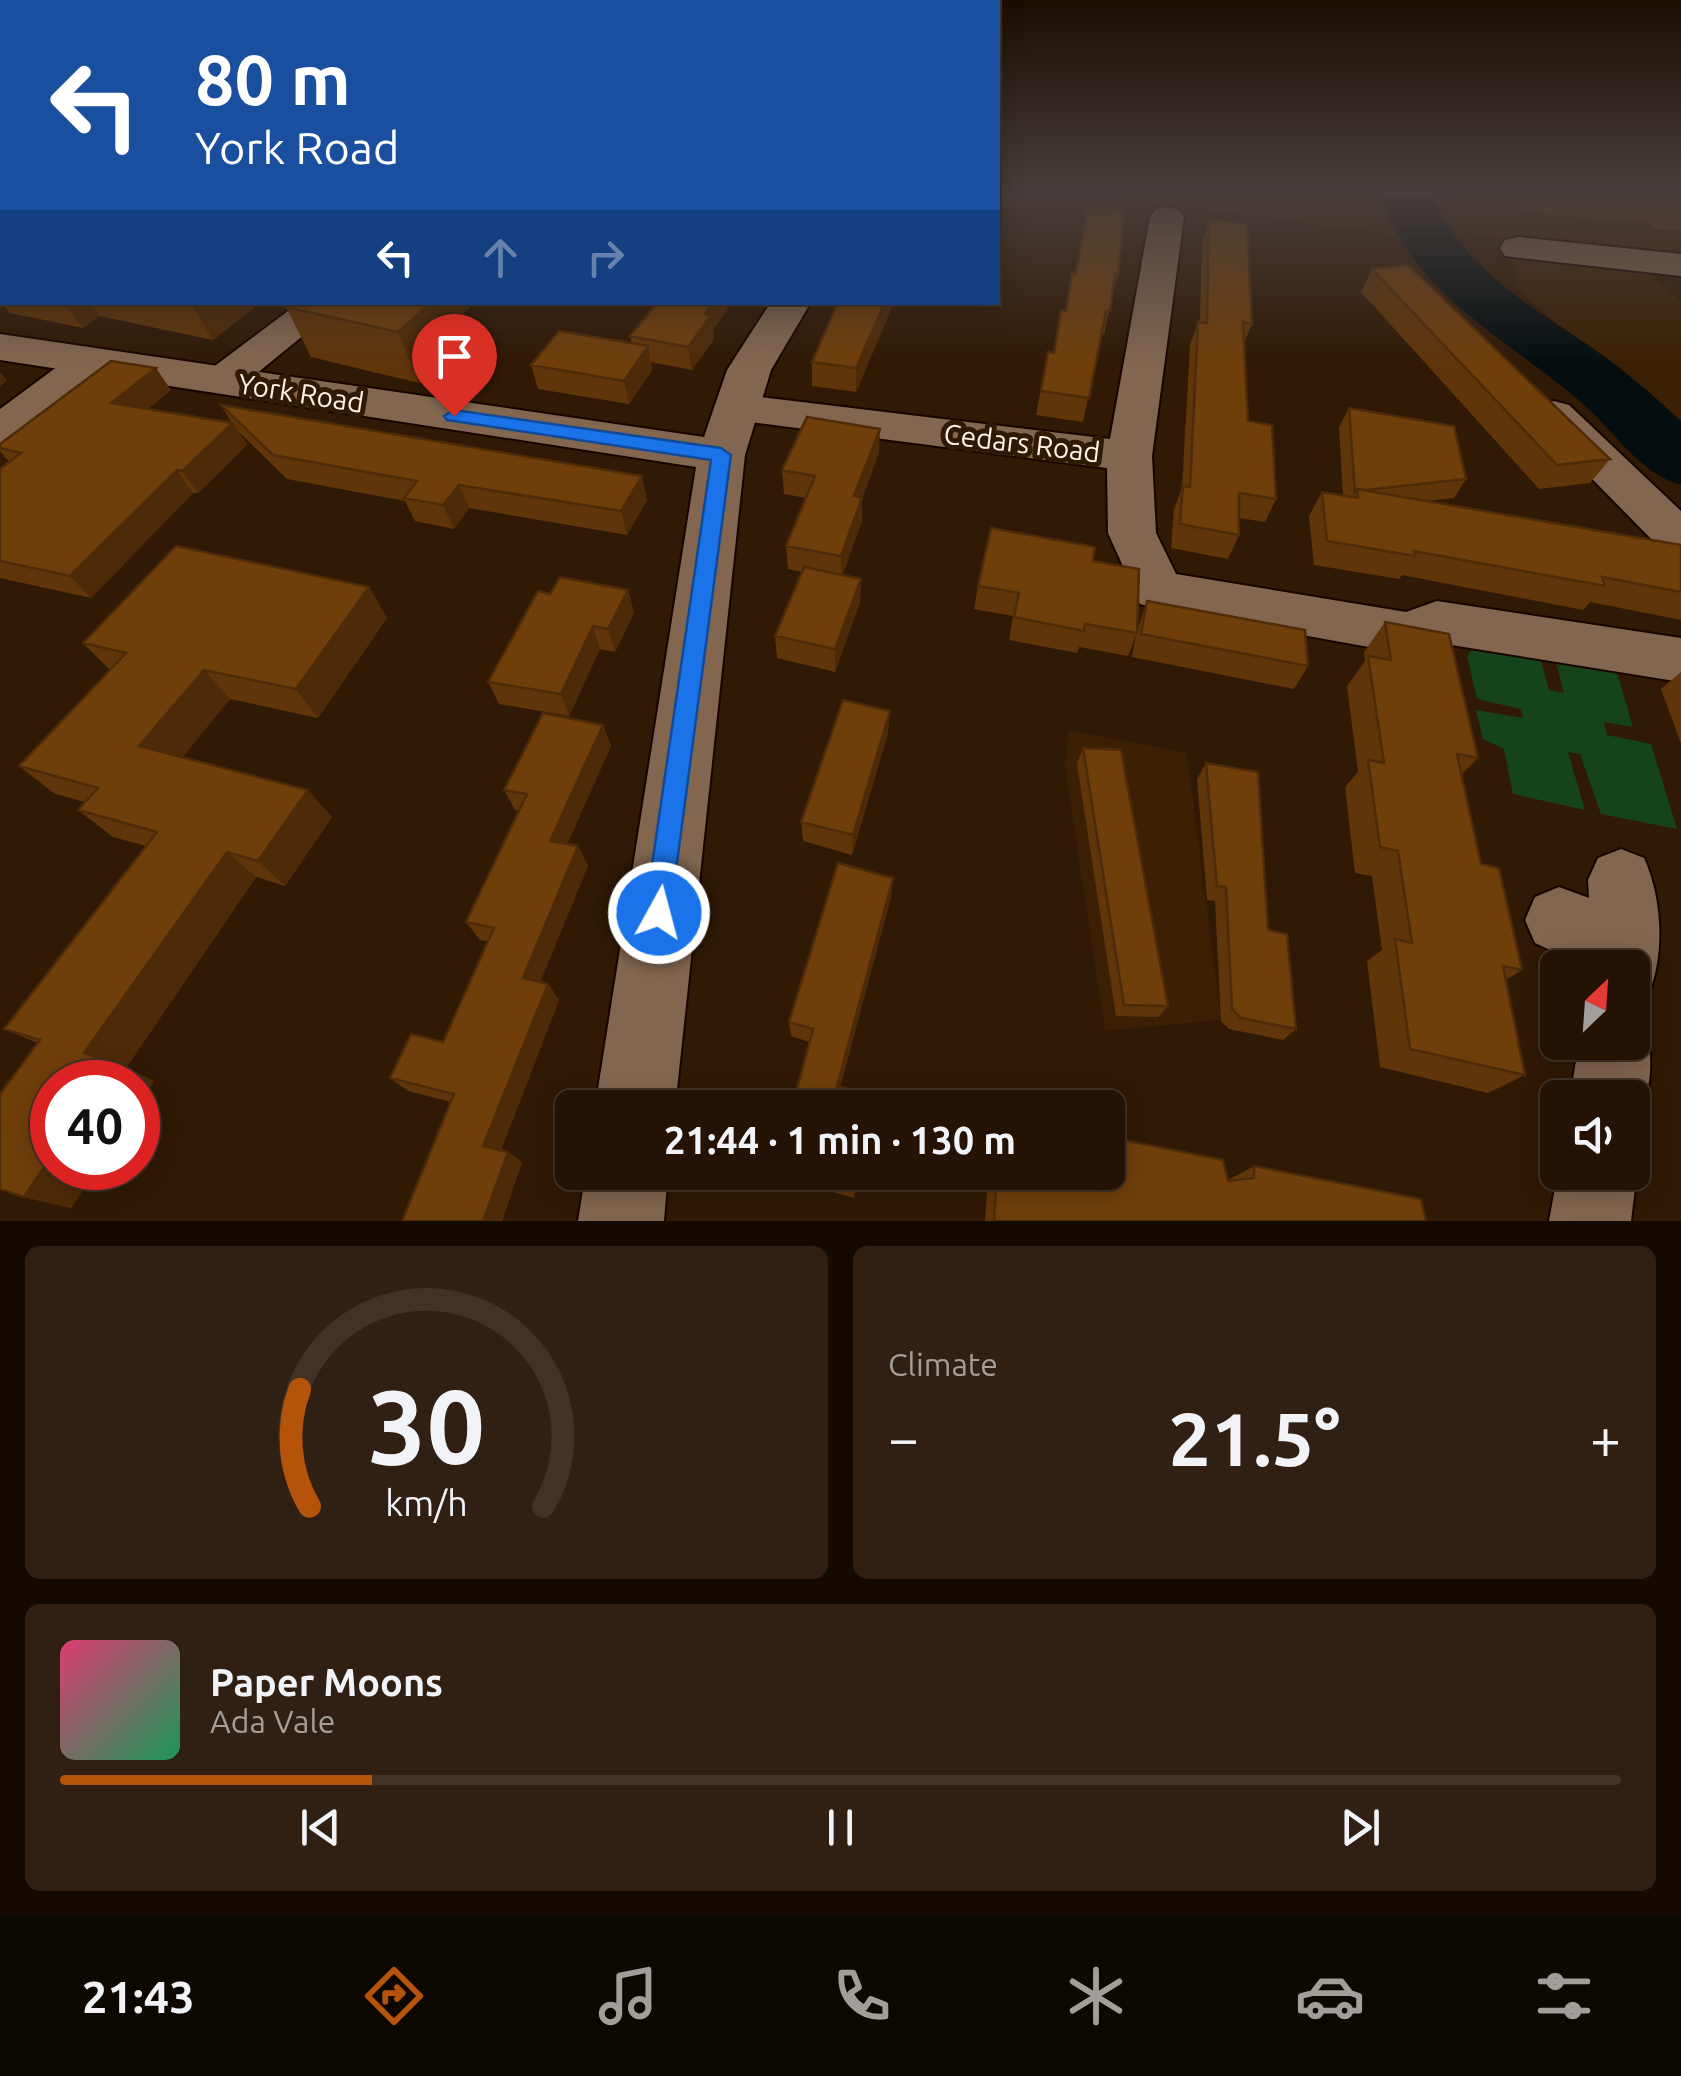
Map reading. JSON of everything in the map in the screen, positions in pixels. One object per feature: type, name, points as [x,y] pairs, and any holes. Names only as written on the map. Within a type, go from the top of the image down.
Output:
[{"type":"street","name":"Cedars Road","points":[[728,431],[1129,456],[1162,250]]},
{"type":"street","points":[[1537,250],[1681,265]]},
{"type":"street","points":[[223,380],[321,305]]},
{"type":"street","points":[[637,1090],[728,431],[750,370],[790,305]]},
{"type":"street","name":"York Road","points":[[0,347],[223,380],[728,431]]},
{"type":"street","points":[[0,430],[91,361]]},
{"type":"street","points":[[1521,384],[1681,540]]},
{"type":"street","points":[[1129,456],[1132,533],[1158,590],[1408,633],[1437,622],[1681,660]]},
{"type":"street","points":[[1621,880],[1625,950]]},
{"type":"street","points":[[1559,920],[1613,950]]},
{"type":"street","points":[[621,1221],[625,1190]]},
{"type":"street","points":[[1590,1221],[1595,1190]]},
{"type":"shaded area","points":[[1632,250],[1681,250],[1681,254]]},
{"type":"shaded area","points":[[1511,256],[1618,266],[1650,275],[1681,301],[1681,432],[1517,289]]},
{"type":"shaded area","points":[[1069,730],[1187,753],[1221,1020],[1105,1031],[1065,767]]},
{"type":"green space","points":[[1480,639],[1535,639],[1549,690],[1564,693],[1551,643],[1602,651],[1618,676],[1633,727],[1604,722],[1607,735],[1651,744],[1677,829],[1601,814],[1580,754],[1568,752],[1585,810],[1513,794],[1504,749],[1483,739],[1476,710],[1523,718],[1521,709],[1477,699],[1467,656]]},
{"type":"building","points":[[1080,250],[1121,250],[1089,398],[1041,391],[1048,352],[1054,353],[1061,310],[1066,311],[1072,273],[1076,274]]},
{"type":"building","points":[[1208,250],[1248,250],[1252,324],[1243,322],[1248,421],[1272,425],[1276,499],[1239,493],[1239,535],[1180,524],[1183,486],[1190,487],[1198,322],[1207,323]]},
{"type":"building","points":[[1408,265],[1610,459],[1557,465],[1372,269]]},
{"type":"building","points":[[288,305],[429,305],[398,332],[286,307]]},
{"type":"building","points":[[656,305],[711,305],[705,314],[711,315],[688,347],[630,336]]},
{"type":"building","points":[[837,305],[884,305],[856,368],[812,362]]},
{"type":"building","points":[[559,331],[648,346],[624,381],[531,365]]},
{"type":"building","points":[[111,361],[156,368],[111,403],[233,423],[182,471],[177,470],[70,576],[0,561],[0,469],[21,453],[0,448],[0,444]]},
{"type":"building","points":[[221,405],[642,476],[621,511],[459,485],[443,505],[404,498],[417,481],[273,455]]},
{"type":"building","points":[[1349,408],[1454,426],[1466,479],[1355,492]]},
{"type":"building","points":[[807,417],[880,429],[854,496],[862,498],[841,556],[786,546],[815,476],[782,470]]},
{"type":"building","points":[[1357,489],[1681,545],[1681,592],[1602,577],[1605,586],[1414,551],[1415,556],[1327,541],[1322,492],[1358,498]]},
{"type":"building","points":[[991,528],[1095,547],[1093,561],[1139,569],[1137,633],[1085,624],[1084,631],[1014,617],[1019,593],[978,586]]},
{"type":"building","points":[[176,546],[369,587],[296,689],[204,670],[139,746],[308,790],[258,861],[227,852],[84,1053],[106,1060],[30,1060],[30,1188],[24,1197],[0,1189],[0,1094],[40,1040],[4,1029],[157,832],[78,810],[98,788],[19,766],[126,653],[83,643]]},
{"type":"building","points":[[804,567],[861,579],[835,649],[775,636]]},
{"type":"building","points":[[560,577],[628,590],[608,629],[593,626],[561,694],[488,682],[538,591],[550,594]]},
{"type":"building","points":[[1147,601],[1305,630],[1308,666],[1141,634]]},
{"type":"building","points":[[1385,622],[1449,634],[1478,758],[1457,754],[1481,864],[1499,868],[1522,970],[1503,966],[1525,1075],[1410,1049],[1395,939],[1412,943],[1398,851],[1380,847],[1368,760],[1384,763],[1368,656],[1391,660]]},
{"type":"building","points":[[843,700],[890,711],[853,835],[801,822]]},
{"type":"building","points":[[543,713],[603,725],[550,841],[578,846],[523,978],[548,984],[483,1146],[508,1152],[483,1221],[402,1221],[454,1094],[390,1078],[411,1034],[443,1042],[494,928],[466,922],[527,794],[504,790]]},
{"type":"building","points":[[1083,748],[1121,750],[1168,1006],[1124,1005]]},
{"type":"building","points":[[1206,763],[1258,772],[1268,930],[1287,934],[1296,1029],[1241,1018],[1232,1009],[1226,887],[1217,886]]},
{"type":"building","points":[[838,863],[893,878],[837,1086],[852,1090],[797,1090],[813,1029],[789,1022]]},
{"type":"building","points":[[1125,1140],[1223,1160],[1228,1181],[1254,1178],[1254,1166],[1421,1199],[1426,1221],[994,1221],[996,1190],[1125,1190]]},
{"type":"waterway","points":[[1433,250],[1482,299],[1604,387],[1681,461]]},
{"type":"route","points":[[454,416],[721,455],[659,913]]}]
